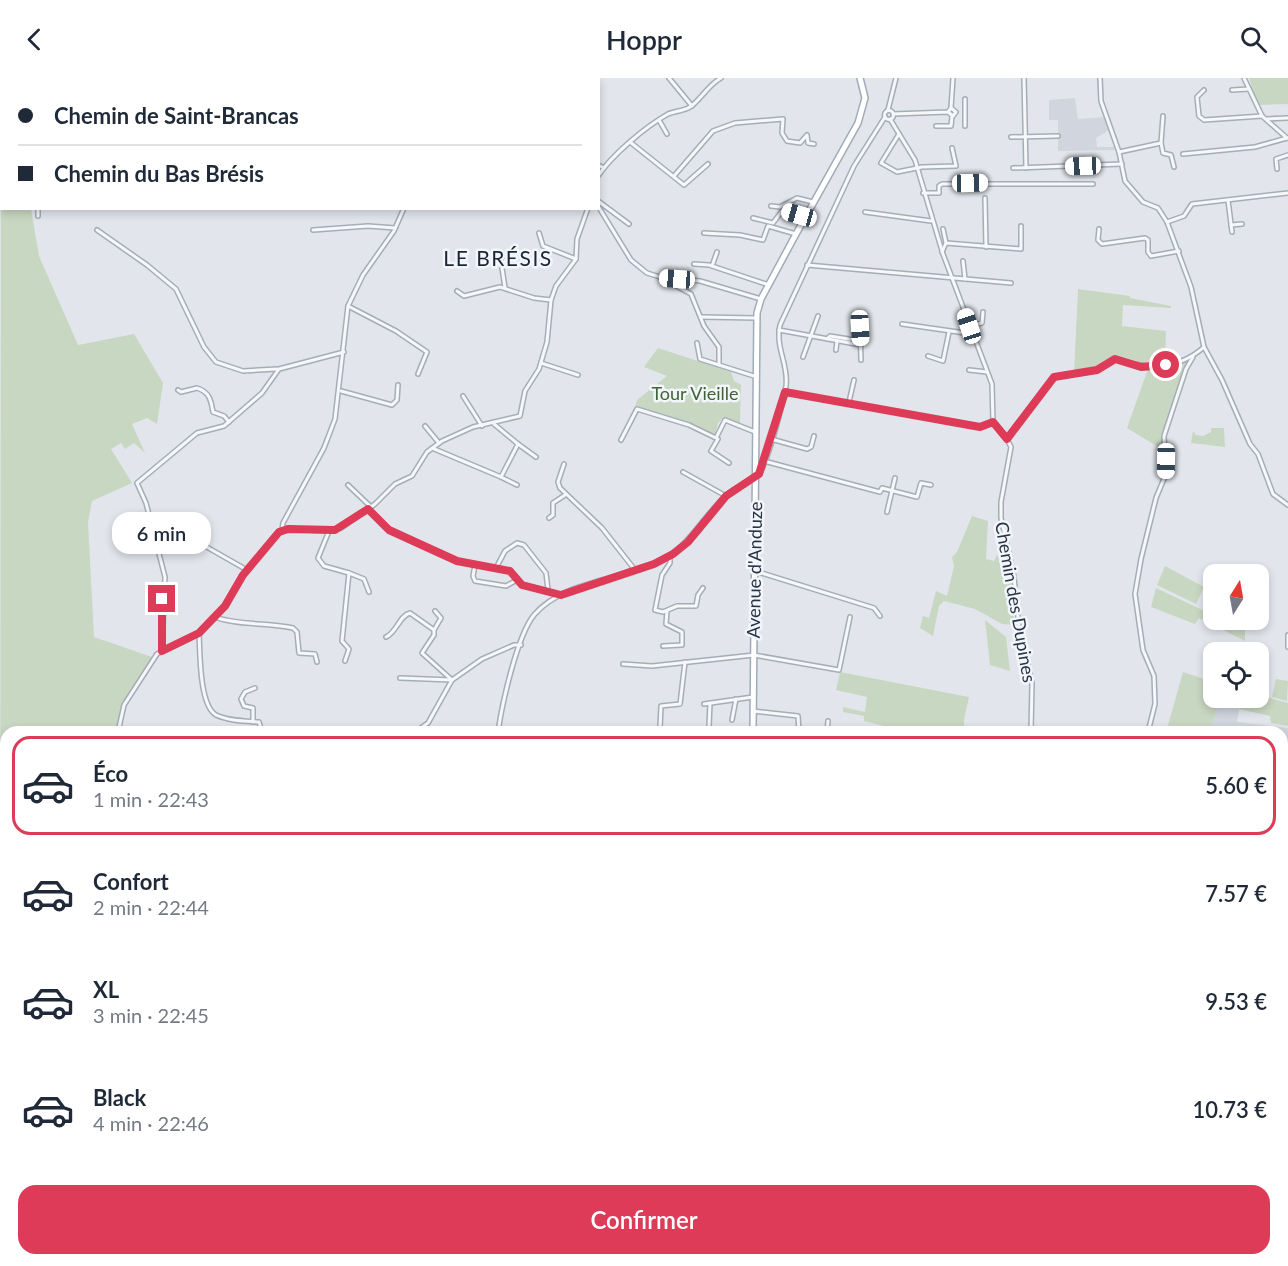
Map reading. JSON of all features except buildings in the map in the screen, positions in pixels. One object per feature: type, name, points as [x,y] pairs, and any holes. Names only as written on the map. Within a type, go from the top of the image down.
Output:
[{"type":"main road","name":"Avenue d'Anduze","points":[[753,726],[757,318],[761,299],[863,111],[865,98],[860,78]]},
{"type":"street","points":[[669,78],[692,106]]},
{"type":"street","points":[[600,173],[639,133],[670,113],[692,106],[706,88],[721,78]]},
{"type":"street","points":[[499,726],[507,683],[532,618],[561,595],[670,556],[688,542],[726,496],[755,478],[764,461],[785,392],[787,377],[779,352],[779,330],[854,166],[888,110],[896,78]]},
{"type":"street","points":[[948,112],[951,108],[953,78]]},
{"type":"street","points":[[1024,78],[1026,168]]},
{"type":"street","points":[[1100,78],[1101,101],[1119,152],[1125,181],[1149,207],[1158,208],[1167,222],[1191,287],[1204,347],[1222,380],[1245,434],[1258,454],[1273,494],[1288,505]]},
{"type":"street","points":[[1244,78],[1263,118],[1288,139]]},
{"type":"street","points":[[1232,90],[1249,89]]},
{"type":"street","points":[[1204,90],[1197,97],[1199,116],[1204,120],[1288,118]]},
{"type":"street","points":[[965,126],[966,99]]},
{"type":"street","points":[[951,108],[956,112],[965,112]]},
{"type":"street","points":[[888,110],[893,114],[948,112],[952,116]]},
{"type":"street","points":[[936,126],[951,126],[952,116],[956,112]]},
{"type":"street","points":[[890,119],[893,114]]},
{"type":"street","points":[[885,116],[890,119],[911,152],[942,252],[992,384],[993,422],[1007,439],[1054,377],[1097,370],[1115,359],[1148,367],[1193,357]]},
{"type":"street","points":[[1163,116],[1161,143],[1163,153],[1171,155],[1174,167]]},
{"type":"street","points":[[674,176],[713,131],[735,123],[783,119],[782,133],[787,141],[800,143],[807,135],[808,143],[814,144]]},
{"type":"street","points":[[660,120],[667,134]]},
{"type":"street","points":[[899,134],[880,163],[897,172],[917,168],[956,166],[952,148]]},
{"type":"street","points":[[1011,137],[1058,136]]},
{"type":"street","points":[[1183,153],[1254,147],[1288,139]]},
{"type":"street","points":[[630,142],[686,186],[708,164]]},
{"type":"street","points":[[1119,152],[1161,143]]},
{"type":"street","points":[[1277,169],[1276,159],[1288,155]]},
{"type":"street","points":[[1013,168],[1122,164]]},
{"type":"street","points":[[600,166],[604,168]]},
{"type":"street","points":[[923,194],[939,193],[939,186],[942,184],[1094,184]]},
{"type":"street","points":[[1167,222],[1184,216],[1192,204],[1288,193]]},
{"type":"street","points":[[771,206],[780,207],[799,198],[813,202]]},
{"type":"street","points":[[985,198],[986,247]]},
{"type":"street","points":[[1228,200],[1232,232]]},
{"type":"street","points":[[600,202],[629,224]]},
{"type":"street","points":[[600,209],[637,267],[691,294],[700,318],[719,347],[719,365]]},
{"type":"street","points":[[38,210],[38,216]]},
{"type":"street","points":[[119,726],[124,705],[162,651],[199,633],[225,606],[247,570],[282,530],[283,523],[324,448],[335,419],[348,306],[363,275],[395,228],[403,210]]},
{"type":"street","points":[[282,530],[330,531],[340,528],[369,508],[395,484],[412,476],[432,448],[439,443],[452,435],[520,416],[525,391],[541,363],[547,342],[551,300],[556,286],[576,259],[576,239],[587,210]]},
{"type":"street","points":[[753,218],[774,223],[782,211],[805,217]]},
{"type":"street","points":[[865,212],[932,221]]},
{"type":"street","points":[[1231,225],[1242,224]]},
{"type":"street","points":[[704,233],[740,235],[759,241],[763,240],[768,225],[796,234]]},
{"type":"street","points":[[313,230],[368,226],[395,228]]},
{"type":"street","points":[[946,243],[1021,249],[1021,226]]},
{"type":"street","points":[[942,252],[946,243],[943,229]]},
{"type":"street","points":[[1099,229],[1098,240],[1102,244],[1145,238],[1148,240],[1148,252],[1151,255],[1179,251]]},
{"type":"street","points":[[97,230],[147,265],[176,289],[204,347],[216,362],[243,371],[279,369],[344,352]]},
{"type":"street","points":[[539,233],[543,246],[576,259]]},
{"type":"street","points":[[712,266],[717,252]]},
{"type":"street","points":[[505,288],[502,268],[507,257]]},
{"type":"street","points":[[963,261],[965,279]]},
{"type":"street","points":[[694,264],[712,266],[769,285]]},
{"type":"street","points":[[807,265],[1011,283]]},
{"type":"street","points":[[660,277],[700,281],[761,299]]},
{"type":"street","points":[[457,291],[464,296],[505,288],[534,298],[551,300]]},
{"type":"street","points":[[348,306],[396,331],[427,352],[418,374]]},
{"type":"street","points":[[969,326],[982,323],[983,312]]},
{"type":"street","points":[[803,357],[818,316]]},
{"type":"street","points":[[700,318],[757,318]]},
{"type":"street","points":[[902,324],[972,334]]},
{"type":"street","points":[[860,328],[861,360]]},
{"type":"street","points":[[779,330],[861,343]]},
{"type":"street","points":[[928,356],[943,361],[949,332]]},
{"type":"street","points":[[827,339],[830,336],[861,343]]},
{"type":"street","points":[[836,351],[837,341]]},
{"type":"street","points":[[697,344],[700,359],[757,377]]},
{"type":"street","points":[[1150,726],[1155,704],[1154,676],[1143,650],[1135,594],[1155,498],[1166,474],[1164,436],[1186,369],[1193,357],[1204,347]]},
{"type":"street","points":[[541,363],[579,375]]},
{"type":"street","points":[[162,651],[165,577],[146,503],[137,483],[197,433],[220,428],[228,422],[262,393],[279,369]]},
{"type":"street","points":[[969,370],[987,372]]},
{"type":"street","points":[[849,402],[854,380]]},
{"type":"street","points":[[340,391],[392,405],[397,400],[398,385]]},
{"type":"street","points":[[178,390],[181,392],[197,388],[205,391],[213,403],[212,411],[224,416],[228,422]]},
{"type":"street","points":[[785,392],[980,427],[993,422]]},
{"type":"street","points":[[463,396],[482,426]]},
{"type":"street","points":[[621,440],[637,409],[689,425],[718,437]]},
{"type":"street","points":[[711,451],[725,420],[755,432]]},
{"type":"street","points":[[494,424],[536,457]]},
{"type":"street","points":[[425,426],[439,443]]},
{"type":"street","points":[[771,439],[807,449],[811,447],[814,436]]},
{"type":"street","name":"Chemin des Dupines","points":[[1007,439],[1011,452],[1001,502],[1001,518],[1014,577],[1019,627],[1032,683],[1031,726]]},
{"type":"street","points":[[501,477],[519,444]]},
{"type":"street","points":[[432,448],[517,485]]},
{"type":"street","points":[[705,449],[729,463]]},
{"type":"street","points":[[764,461],[880,492],[882,488],[916,497],[921,483],[931,485]]},
{"type":"street","points":[[564,464],[558,482],[565,495],[602,528],[635,570]]},
{"type":"street","points":[[683,472],[726,496]]},
{"type":"street","points":[[887,512],[895,478]]},
{"type":"street","points":[[348,485],[398,535],[423,543],[457,561],[510,571],[522,585],[561,595]]},
{"type":"street","points":[[549,518],[553,515],[552,503],[565,495]]},
{"type":"street","points":[[330,531],[319,554],[319,563],[364,579],[369,592]]},
{"type":"street","points":[[496,568],[505,551],[517,543],[524,545],[546,573],[548,590]]},
{"type":"street","points":[[205,546],[247,570]]},
{"type":"street","points":[[670,556],[670,563],[662,575],[655,610],[667,611],[677,606],[696,606],[698,595],[703,588]]},
{"type":"street","points":[[475,565],[473,576],[475,581],[506,586],[517,580]]},
{"type":"street","points":[[754,570],[874,608],[880,616]]},
{"type":"street","points":[[345,661],[350,649],[342,641],[349,573]]},
{"type":"street","points":[[435,611],[441,618],[422,653],[452,680]]},
{"type":"street","points":[[663,646],[682,645],[684,642],[682,632],[666,624],[667,611]]},
{"type":"street","points":[[386,637],[392,634],[407,613],[434,630]]},
{"type":"street","points":[[214,617],[243,625],[261,622],[293,628],[297,632],[299,653],[315,654],[317,662]]},
{"type":"street","points":[[623,664],[652,666],[754,655],[839,670],[850,617]]},
{"type":"street","points":[[199,633],[202,684],[211,709],[215,714],[253,722],[261,726]]},
{"type":"street","points":[[1288,635],[1288,646]]},
{"type":"street","points":[[424,726],[429,723],[452,680],[482,659],[514,645],[521,645]]},
{"type":"street","points":[[660,726],[661,706],[680,704],[685,662]]},
{"type":"street","points":[[400,678],[452,680]]},
{"type":"street","points":[[253,722],[253,708],[244,706],[241,699],[245,692],[255,688]]},
{"type":"street","points":[[704,704],[753,697]]},
{"type":"street","points":[[732,720],[736,699]]},
{"type":"street","points":[[709,726],[710,703]]},
{"type":"street","points":[[753,711],[798,716],[799,726]]},
{"type":"street","points":[[828,721],[828,726]]},
{"type":"shaded area","points":[[1075,98],[1078,119],[1104,117],[1109,130],[1096,138],[1097,147],[1115,147],[1116,150],[1058,151],[1058,120],[1049,120],[1049,100]]},
{"type":"shaded area","points":[[1218,708],[1239,708],[1237,722],[1271,726],[1211,726]]},
{"type":"green space","points":[[1249,78],[1288,78],[1288,104],[1258,105]]},
{"type":"green space","points":[[1,210],[31,210],[39,256],[78,345],[134,334],[163,383],[157,424],[147,418],[132,424],[145,453],[134,443],[125,449],[121,443],[111,449],[132,483],[92,501],[88,522],[94,637],[152,657],[124,702],[119,726],[0,726]]},
{"type":"green space","points":[[1078,289],[1130,296],[1130,298],[1171,306],[1171,308],[1123,305],[1122,326],[1166,331],[1165,362],[1148,366],[1112,358],[1093,369],[1074,373]]},
{"type":"green space","name":"Tour Vieille","points":[[658,348],[731,372],[734,381],[741,385],[740,423],[724,417],[718,423],[715,435],[699,427],[635,407],[637,400],[667,376],[644,367]]},
{"type":"green space","points":[[1189,359],[1168,416],[1163,450],[1127,428],[1148,369]]},
{"type":"green space","points":[[1211,428],[1224,428],[1225,447],[1191,443],[1193,431],[1196,435],[1203,436],[1211,432]]},
{"type":"green space","points":[[972,516],[988,521],[986,559],[994,561],[997,555],[1008,556],[1013,580],[1014,625],[1002,624],[975,609],[944,601],[939,606],[933,636],[920,628],[923,616],[929,618],[936,591],[947,596],[954,566],[952,557],[957,552]]},
{"type":"green space","points":[[1165,566],[1203,586],[1203,589],[1196,604],[1157,585]]},
{"type":"green space","points":[[1156,588],[1203,610],[1203,620],[1199,618],[1195,624],[1151,607]]},
{"type":"green space","points":[[985,620],[1006,637],[1010,671],[990,665]]},
{"type":"green space","points":[[1223,630],[1245,630],[1245,641]]},
{"type":"green space","points":[[840,672],[969,697],[964,726],[884,726],[864,721],[864,716],[843,712],[843,707],[865,712],[867,697],[836,690]]},
{"type":"green space","points":[[1183,672],[1203,679],[1203,708],[1218,708],[1211,726],[1168,726]]},
{"type":"green space","points":[[1276,679],[1288,681],[1287,701],[1272,697]]},
{"type":"green space","points":[[1269,698],[1288,703],[1288,726],[1271,723],[1270,716],[1239,709],[1269,708]]},
{"type":"district","name":"LE BRÉSIS","points":[[498,257]]},
{"type":"route","points":[[162,599],[162,651],[199,633],[225,606],[243,575],[279,532],[288,529],[335,530],[368,509],[376,519],[398,535],[423,543],[457,561],[510,571],[519,584],[561,595],[654,564],[683,548],[726,496],[759,474],[785,392],[980,427],[993,422],[1007,439],[1054,377],[1097,370],[1109,360],[1115,359],[1141,367],[1166,365]]}]
